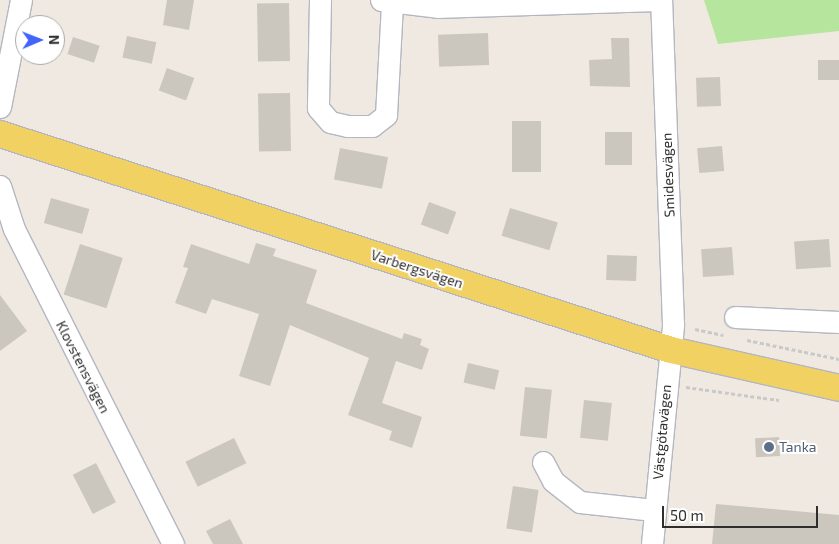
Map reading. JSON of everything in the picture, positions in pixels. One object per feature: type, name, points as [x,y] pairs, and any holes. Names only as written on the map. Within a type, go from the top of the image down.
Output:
[{"type":"main road","name":"Varbergsvägen","points":[[0,134],[670,350],[839,388]]},
{"type":"street","points":[[0,107],[21,0]]},
{"type":"street","points":[[320,0],[318,108],[330,122],[347,126],[372,126],[386,115],[386,1],[438,7],[655,0]]},
{"type":"street","name":"Smidesvägen","points":[[661,0],[673,324],[670,350]]},
{"type":"street","name":"Klovstensvägen","points":[[0,186],[14,229],[173,544]]},
{"type":"street","points":[[735,317],[839,322]]},
{"type":"street","name":"Västgötavägen","points":[[652,544],[670,350]]},
{"type":"street","points":[[543,462],[553,480],[580,502],[654,510]]},
{"type":"path","points":[[666,383],[781,401]]},
{"type":"green space","points":[[704,0],[839,0],[839,31],[718,44]]},
{"type":"building","points":[[167,0],[194,0],[189,30],[163,25]]},
{"type":"building","points":[[289,3],[290,61],[258,62],[257,4]]},
{"type":"building","points":[[488,33],[489,65],[439,67],[438,35]]},
{"type":"building","points":[[127,36],[156,42],[152,64],[122,58]]},
{"type":"building","points":[[73,37],[100,46],[94,63],[67,54]]},
{"type":"building","points":[[611,38],[629,38],[630,87],[590,86],[589,60],[612,59]]},
{"type":"building","points":[[818,60],[839,60],[839,80],[818,80]]},
{"type":"building","points":[[167,68],[194,78],[186,100],[159,91]]},
{"type":"building","points":[[720,77],[721,106],[697,107],[696,78]]},
{"type":"building","points":[[290,93],[291,151],[259,152],[258,94]]},
{"type":"building","points":[[512,121],[541,121],[541,172],[512,172]]},
{"type":"building","points":[[605,132],[632,132],[632,165],[605,165]]},
{"type":"building","points":[[722,146],[724,171],[699,173],[697,148]]},
{"type":"building","points":[[340,148],[388,157],[382,189],[334,179]]},
{"type":"building","points":[[51,198],[89,209],[82,234],[44,223]]},
{"type":"building","points":[[429,202],[456,212],[448,234],[421,225]]},
{"type":"building","points":[[510,208],[558,223],[549,250],[502,236]]},
{"type":"building","points":[[829,239],[831,267],[796,269],[794,241]]},
{"type":"building","points":[[256,243],[276,249],[273,256],[317,270],[306,303],[402,339],[404,333],[422,339],[420,345],[429,349],[422,370],[396,361],[382,403],[422,417],[412,448],[389,440],[392,431],[348,415],[369,358],[290,325],[270,386],[239,376],[259,314],[212,299],[206,314],[175,303],[188,268],[183,267],[191,244],[249,264]]},
{"type":"building","points":[[80,244],[123,258],[106,308],[64,294]]},
{"type":"building","points":[[732,247],[734,275],[703,277],[701,249]]},
{"type":"building","points":[[607,255],[637,256],[636,281],[606,280]]},
{"type":"building","points":[[0,295],[27,331],[0,351]]},
{"type":"building","points":[[468,363],[499,370],[495,390],[464,382]]},
{"type":"building","points":[[525,387],[552,390],[547,439],[520,436]]},
{"type":"building","points":[[584,400],[612,403],[608,441],[580,438]]},
{"type":"building","points":[[779,437],[780,456],[756,457],[755,438]]},
{"type":"building","points":[[234,438],[246,463],[198,487],[185,462]]},
{"type":"building","points":[[96,463],[116,502],[93,514],[73,475]]},
{"type":"building","points":[[513,486],[539,490],[532,533],[506,528]]},
{"type":"building","points":[[716,504],[839,515],[839,544],[712,544]]},
{"type":"building","points":[[230,519],[243,544],[213,544],[206,531]]},
{"type":"place","name":"Tanka","points":[[769,447]]}]
